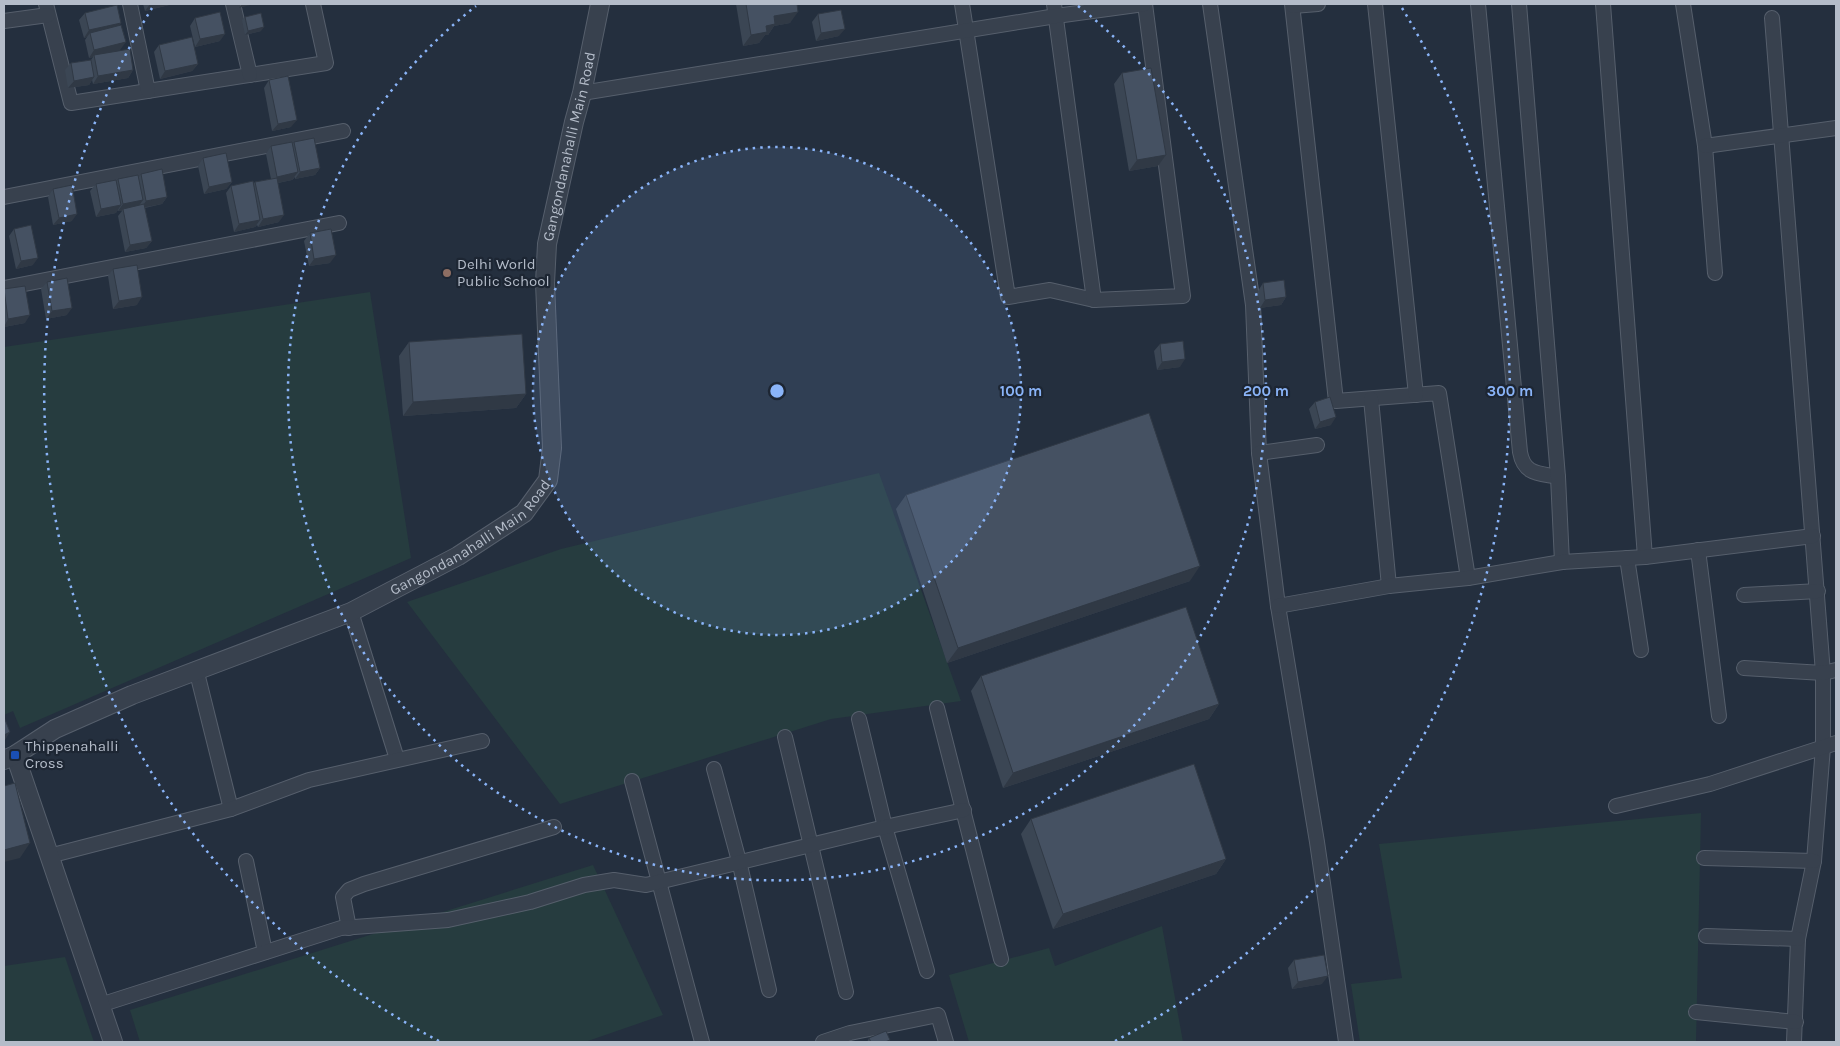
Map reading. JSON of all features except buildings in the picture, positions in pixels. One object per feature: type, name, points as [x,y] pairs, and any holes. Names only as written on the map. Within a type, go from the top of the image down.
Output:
[{"type":"street","points":[[130,4],[148,91]]},
{"type":"street","points":[[233,4],[250,75]]},
{"type":"street","points":[[4,21],[47,9],[71,103],[326,63],[313,4]]},
{"type":"street","name":"Gangondanahalli Main Road","points":[[9,758],[54,729],[132,695],[196,669],[351,612],[458,556],[524,513],[548,480],[552,448],[544,283],[547,244],[582,93],[600,4]]},
{"type":"street","points":[[582,93],[966,31],[1055,10],[1144,4],[1183,296],[1094,300],[1050,290],[1008,297],[966,31],[962,4]]},
{"type":"street","points":[[1210,4],[1253,305],[1259,453],[1278,606],[1317,842],[1346,1042]]},
{"type":"street","points":[[1318,4],[1292,5],[1336,401],[1439,393],[1468,578]]},
{"type":"street","points":[[1375,4],[1416,395]]},
{"type":"street","points":[[1478,4],[1520,452],[1522,462],[1528,470],[1558,477]]},
{"type":"street","points":[[1519,4],[1558,477],[1562,562]]},
{"type":"street","points":[[1603,4],[1645,557]]},
{"type":"street","points":[[1683,4],[1705,146],[1715,273]]},
{"type":"street","points":[[1055,10],[1094,300]]},
{"type":"street","points":[[1772,18],[1813,536],[1818,591],[1830,672],[1830,745],[1814,860],[1798,940],[1794,1042]]},
{"type":"street","points":[[1705,146],[1836,128]]},
{"type":"street","points":[[4,197],[344,131]]},
{"type":"street","points":[[4,288],[339,223]]},
{"type":"street","points":[[1371,399],[1389,586]]},
{"type":"street","points":[[1259,453],[1317,445]]},
{"type":"street","points":[[1278,606],[1389,586],[1468,578],[1562,562],[1645,557],[1813,536]]},
{"type":"street","points":[[1698,550],[1719,716]]},
{"type":"street","points":[[1627,558],[1641,650]]},
{"type":"street","points":[[1744,596],[1818,591]]},
{"type":"street","points":[[351,612],[397,759]]},
{"type":"street","points":[[1744,668],[1830,672]]},
{"type":"street","points":[[196,669],[231,809]]},
{"type":"street","points":[[938,708],[1001,959]]},
{"type":"street","points":[[859,719],[885,827],[927,971]]},
{"type":"street","points":[[785,737],[846,992]]},
{"type":"street","points":[[49,856],[231,809],[309,780],[482,741]]},
{"type":"street","points":[[1616,806],[1710,784],[1830,745]]},
{"type":"street","points":[[9,758],[49,856],[112,1042]]},
{"type":"street","points":[[714,769],[769,990]]},
{"type":"street","points":[[632,781],[702,1042]]},
{"type":"street","points":[[100,1005],[341,928],[448,920],[530,902],[584,885],[614,880],[646,885],[738,861],[964,810]]},
{"type":"street","points":[[349,928],[343,897],[349,890],[554,827]]},
{"type":"street","points":[[1704,858],[1814,860]]},
{"type":"street","points":[[246,861],[264,952]]},
{"type":"street","points":[[1706,936],[1798,940]]},
{"type":"street","points":[[1696,1012],[1796,1022]]},
{"type":"street","points":[[823,1042],[850,1033],[938,1015],[946,1042]]},
{"type":"green space","points":[[370,292],[411,558],[20,728],[13,711],[4,715],[4,347]]},
{"type":"green space","points":[[879,473],[961,701],[831,719],[560,804],[407,602],[561,549]]},
{"type":"green space","points":[[1701,813],[1696,1042],[1360,1042],[1351,984],[1402,978],[1379,844]]},
{"type":"green space","points":[[593,865],[663,1015],[585,1042],[140,1042],[130,1010]]},
{"type":"green space","points":[[1162,926],[1183,1042],[969,1042],[949,975],[1049,948],[1055,966]]},
{"type":"green space","points":[[65,957],[94,1042],[4,1042],[4,966]]},
{"type":"place","name":"Delhi World Public School","points":[[447,273]]},
{"type":"place","name":"Thippenahalli Cross","points":[[15,755]]}]
